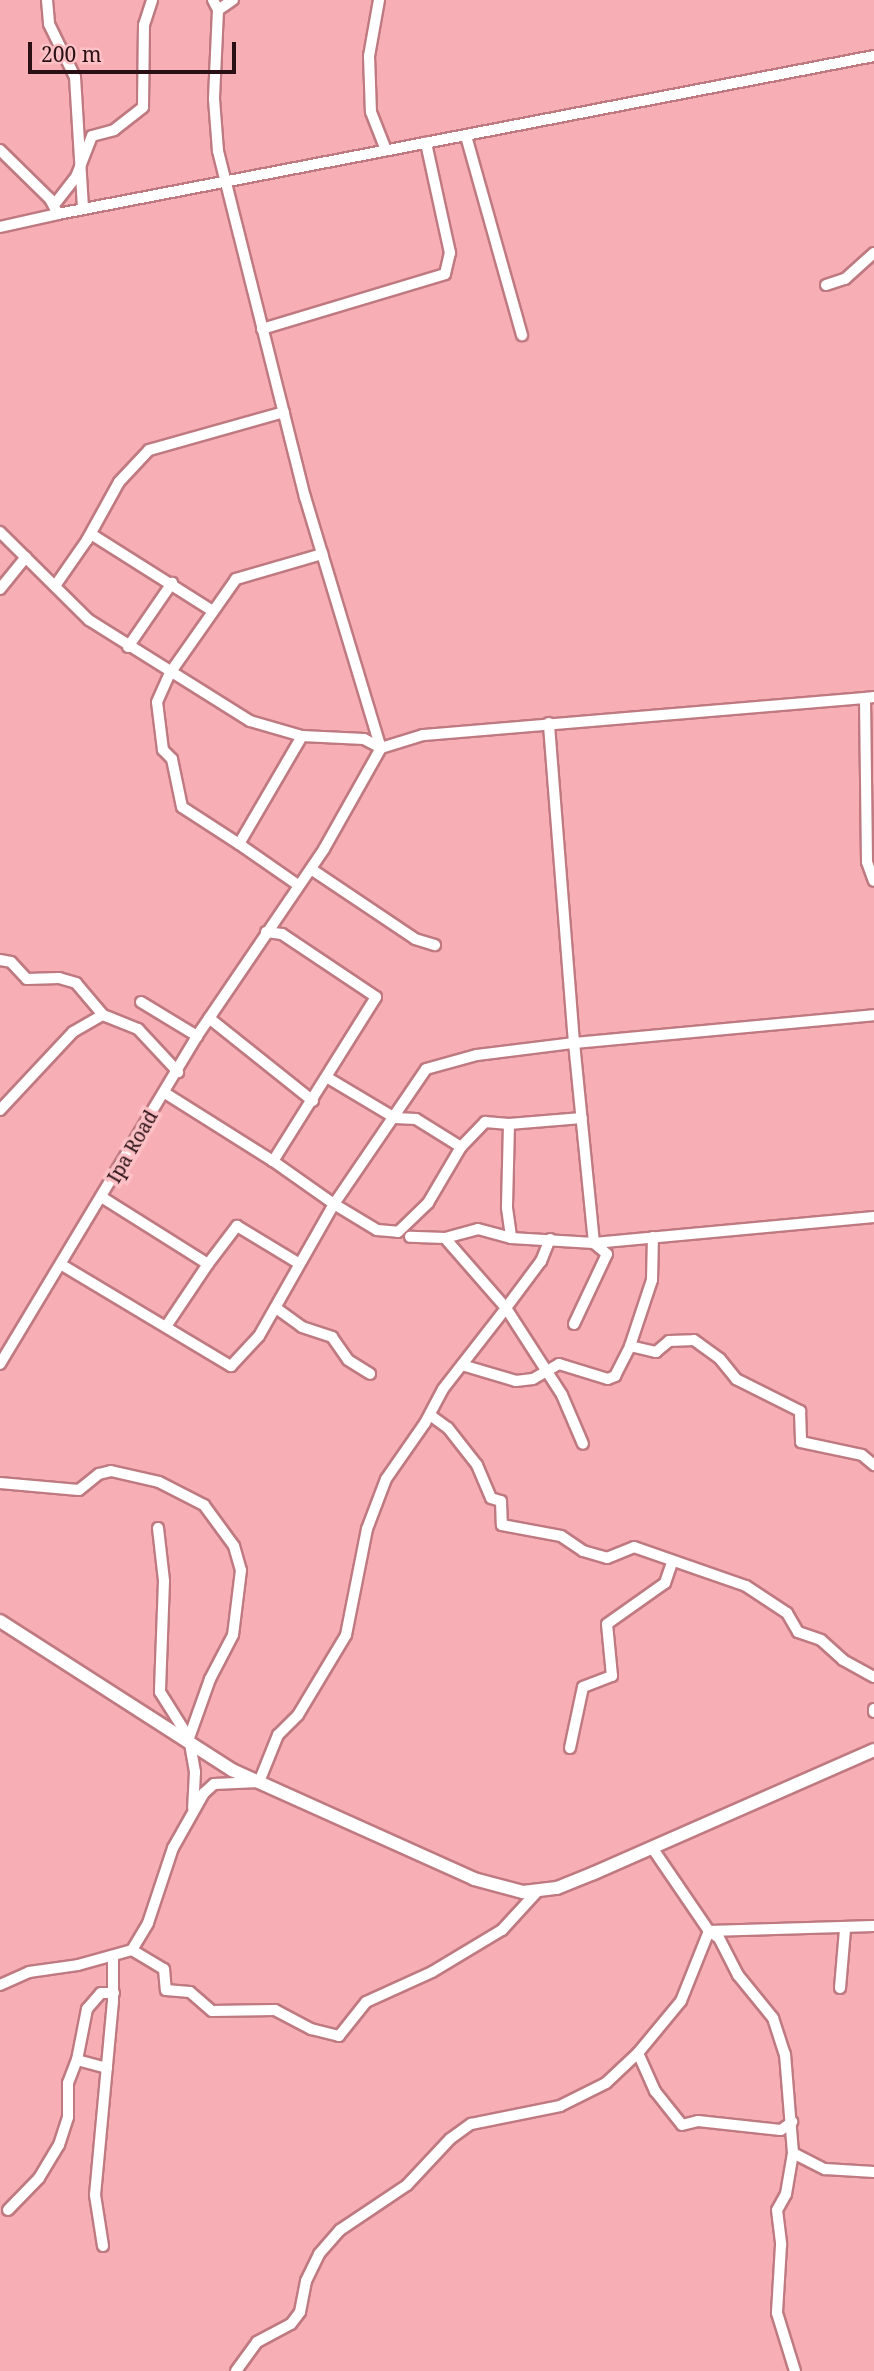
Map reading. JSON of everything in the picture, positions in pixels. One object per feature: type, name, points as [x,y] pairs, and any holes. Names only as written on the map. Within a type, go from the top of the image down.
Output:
[{"type":"main road","points":[[0,1621],[190,1742],[259,1782],[474,1879],[537,1892],[653,1849],[874,1750]]},
{"type":"street","points":[[47,0],[49,24],[75,77],[83,208]]},
{"type":"street","points":[[56,210],[92,136],[114,130],[143,107],[145,25],[152,0]]},
{"type":"street","points":[[233,0],[215,5],[215,127],[284,412],[322,554],[381,748]]},
{"type":"street","points":[[379,0],[369,56],[372,112],[386,150]]},
{"type":"street","points":[[0,227],[56,210],[83,208],[466,136],[874,56]]},
{"type":"street","points":[[466,136],[522,335]]},
{"type":"street","points":[[262,329],[445,274],[450,253],[426,142]]},
{"type":"street","points":[[0,150],[56,210]]},
{"type":"street","points":[[827,285],[845,279],[874,253]]},
{"type":"street","points":[[55,586],[91,534],[118,482],[149,450],[284,412]]},
{"type":"street","points":[[0,532],[89,620],[128,647],[250,721],[302,736],[364,739],[381,748],[423,735],[869,697],[867,862],[874,881]]},
{"type":"street","points":[[91,534],[213,611]]},
{"type":"street","points":[[298,885],[182,807],[172,759],[163,750],[157,702],[170,673],[236,579],[322,554]]},
{"type":"street","points":[[0,589],[26,557]]},
{"type":"street","points":[[128,647],[172,583]]},
{"type":"street","points":[[549,723],[574,1043],[594,1243]]},
{"type":"street","points":[[239,844],[302,736]]},
{"type":"street","name":"Ipa Road","points":[[0,1364],[103,1198],[197,1036],[311,869],[381,748]]},
{"type":"street","points":[[311,869],[415,939],[435,945]]},
{"type":"street","points":[[266,932],[282,934],[376,997],[328,1078],[273,1161]]},
{"type":"street","points":[[0,960],[12,962],[27,979],[59,978],[76,983],[103,1014],[138,1029],[178,1072]]},
{"type":"street","points":[[141,1002],[197,1036]]},
{"type":"street","points":[[0,1110],[73,1031],[103,1014]]},
{"type":"street","points":[[62,1265],[167,1325],[231,1366],[256,1341],[334,1204],[395,1118],[413,1083],[426,1069],[443,1062],[574,1043],[874,1015]]},
{"type":"street","points":[[209,1018],[313,1101]]},
{"type":"street","points":[[328,1078],[395,1118],[416,1119],[461,1147]]},
{"type":"street","points":[[165,1093],[377,1230],[398,1232],[428,1203],[461,1147],[485,1122],[509,1124],[582,1118]]},
{"type":"street","points":[[509,1124],[507,1208],[511,1238]]},
{"type":"street","points":[[103,1198],[208,1264]]},
{"type":"street","points":[[410,1237],[445,1238],[478,1229],[511,1238],[594,1243],[874,1217]]},
{"type":"street","points":[[167,1325],[237,1226],[298,1264]]},
{"type":"street","points":[[462,1365],[516,1381],[547,1372],[559,1364],[608,1379],[615,1376],[630,1346],[652,1280],[653,1237]]},
{"type":"street","points":[[445,1238],[506,1308],[547,1372],[583,1444]]},
{"type":"street","points":[[0,1985],[29,1972],[113,1958],[132,1950],[148,1923],[173,1849],[204,1793],[214,1784],[259,1782],[278,1735],[298,1715],[346,1635],[372,1508],[386,1479],[462,1365],[541,1261],[550,1239]]},
{"type":"street","points":[[575,1324],[607,1260],[603,1249],[594,1243]]},
{"type":"street","points":[[276,1308],[302,1326],[332,1338],[348,1360],[370,1374]]},
{"type":"street","points":[[630,1346],[656,1352],[669,1340],[694,1340],[720,1359],[736,1379],[800,1412],[801,1441],[862,1455],[874,1465]]},
{"type":"street","points":[[430,1415],[448,1427],[477,1465],[491,1498],[501,1501],[502,1525],[561,1536],[583,1551],[607,1558],[634,1547],[672,1563],[709,1571],[746,1586],[787,1613],[798,1632],[821,1640],[843,1660],[874,1677]]},
{"type":"street","points":[[0,1483],[79,1489],[99,1474],[111,1471],[159,1482],[204,1505],[234,1546],[241,1570],[233,1635],[210,1679],[190,1742]]},
{"type":"street","points":[[158,1528],[164,1581],[160,1692],[190,1742],[195,1772],[190,1820]]},
{"type":"street","points":[[570,1748],[583,1687],[612,1676],[607,1624],[665,1583],[672,1563]]},
{"type":"street","points":[[653,1849],[709,1931],[774,2018],[785,2054],[793,2153],[786,2193],[777,2210],[781,2245],[777,2313],[795,2371]]},
{"type":"street","points":[[132,1950],[164,1969],[166,1990],[190,1992],[212,2011],[275,2010],[311,2029],[339,2036],[366,2002],[432,1972],[502,1930],[537,1892]]},
{"type":"street","points":[[709,1931],[806,1926],[845,1930],[874,1926]]},
{"type":"street","points":[[840,1988],[845,1930]]},
{"type":"street","points":[[236,2371],[257,2342],[291,2324],[300,2312],[306,2281],[319,2253],[340,2230],[407,2185],[450,2139],[471,2124],[574,2100],[606,2084],[638,2053],[681,2001],[709,1931]]},
{"type":"street","points":[[103,2246],[95,2195],[114,1993],[113,1958]]},
{"type":"street","points":[[8,2210],[39,2178],[59,2145],[68,2117],[68,2083],[77,2060],[87,2009],[102,1993],[114,1993]]},
{"type":"street","points":[[638,2053],[655,2091],[682,2125],[698,2121],[781,2130],[792,2122]]},
{"type":"street","points":[[77,2060],[107,2068]]},
{"type":"street","points":[[793,2153],[825,2169],[874,2172]]}]
